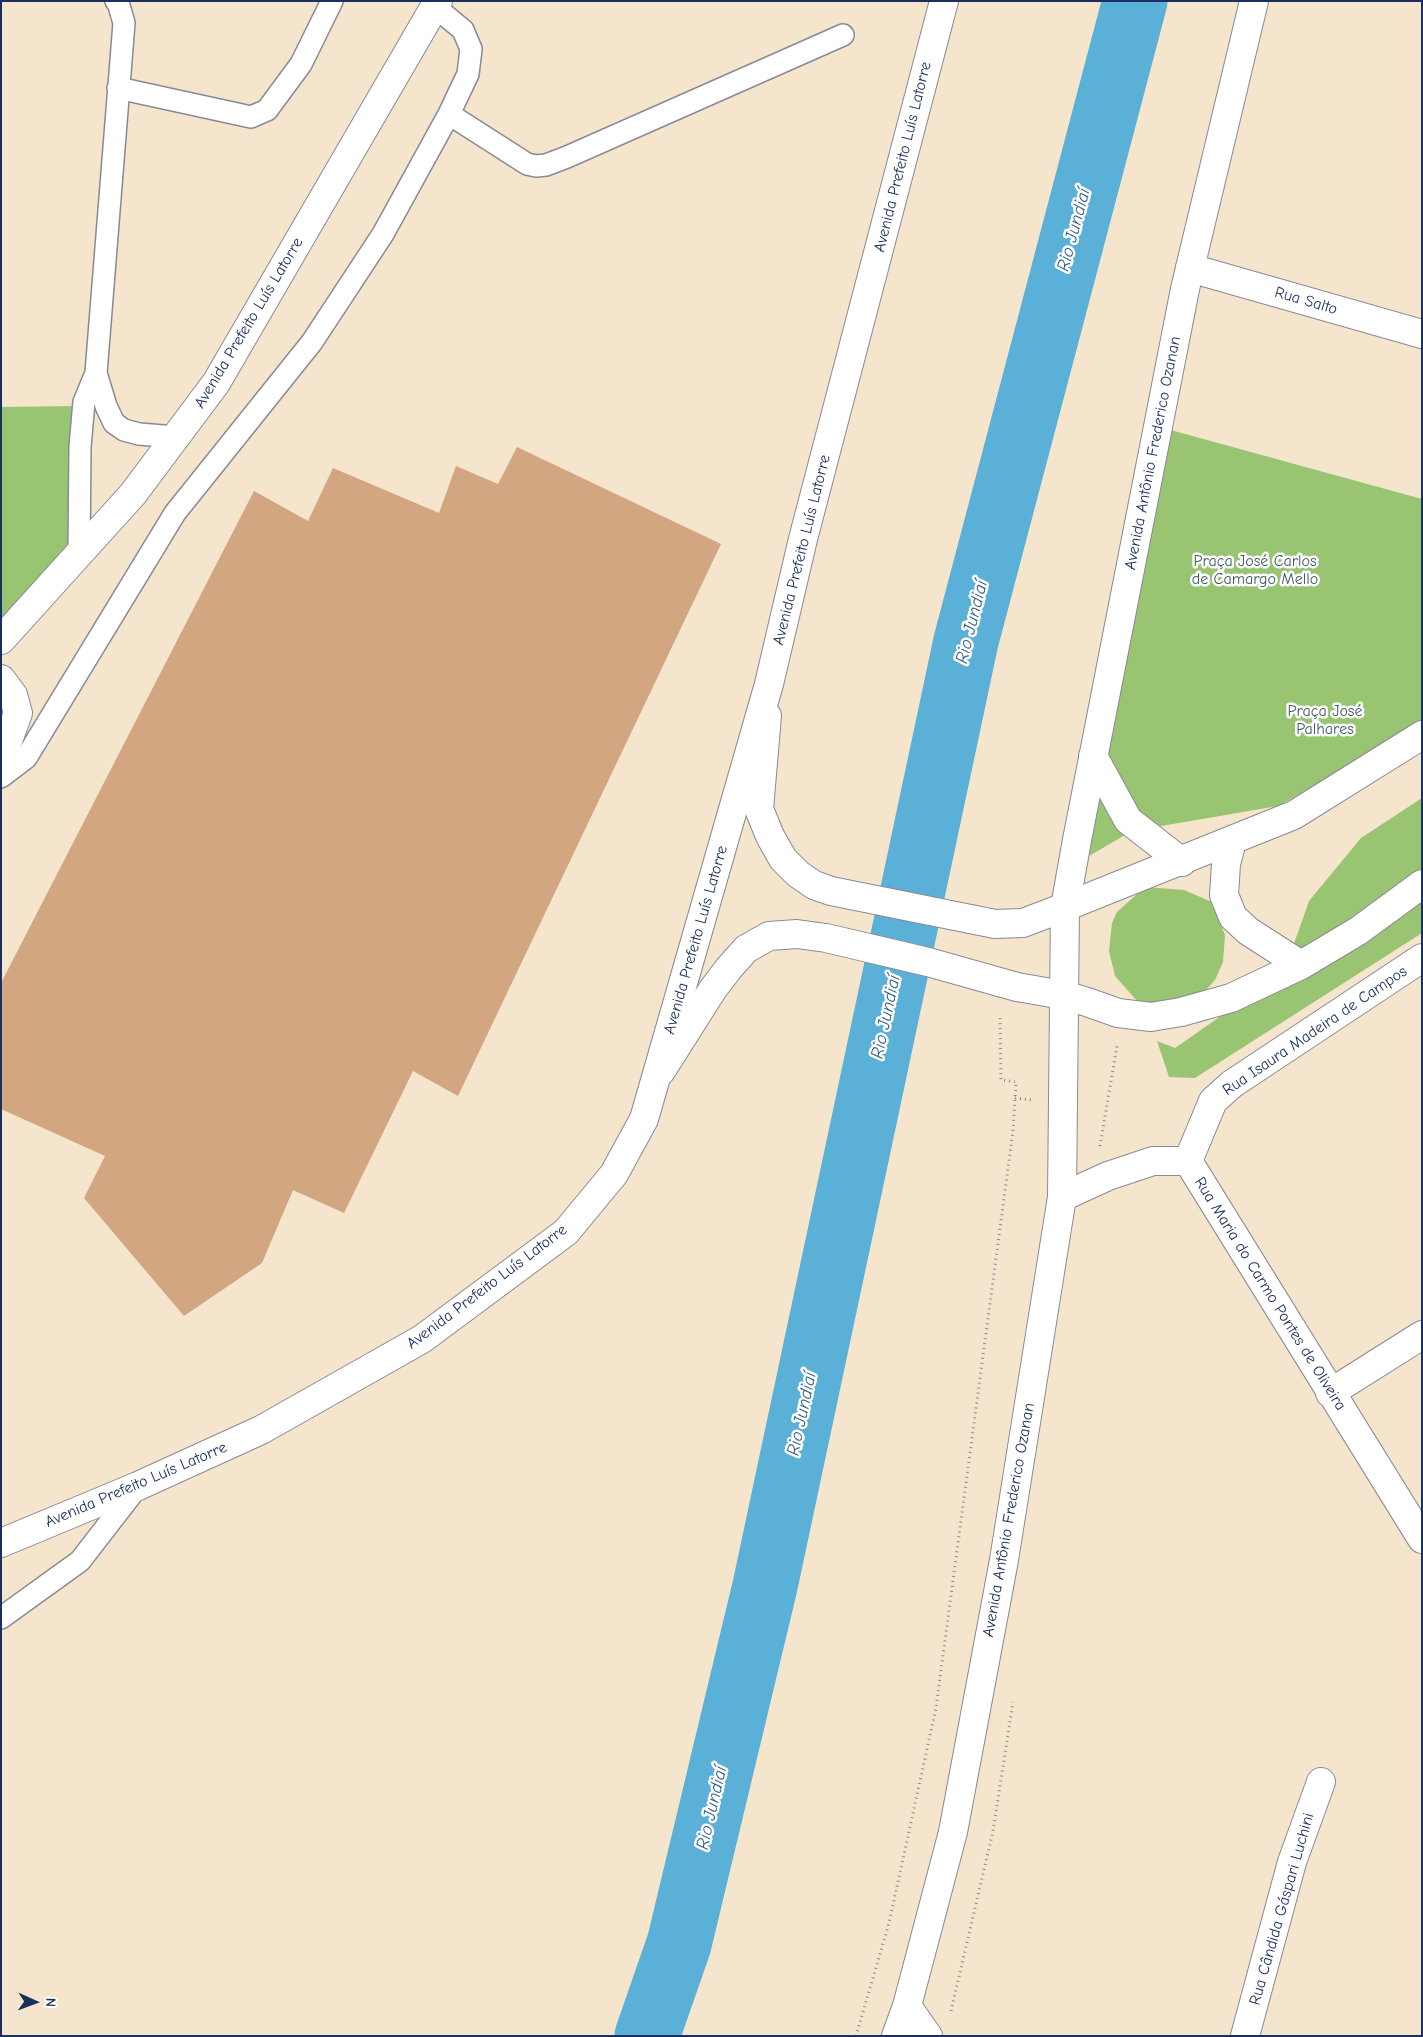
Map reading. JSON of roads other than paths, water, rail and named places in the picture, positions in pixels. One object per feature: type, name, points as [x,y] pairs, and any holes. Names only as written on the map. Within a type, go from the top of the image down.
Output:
[{"type":"main road","name":"Avenida Prefeito Luís Latorre","points":[[1,1543],[138,1486],[261,1430],[422,1339],[566,1232],[614,1174],[644,1119],[657,1078],[769,684],[803,539],[944,1]]},
{"type":"main road","name":"Avenida Antônio Frederico Ozanan","points":[[896,2036],[907,2006],[954,1822],[1004,1560],[1062,1197],[1065,908],[1093,756],[1190,268],[1254,1]]},
{"type":"main road","name":"Avenida Prefeito Luís Latorre","points":[[1,640],[79,556],[133,494],[216,383],[436,4]]},
{"type":"main road","name":"Rua Salto","points":[[1190,268],[1422,334]]},
{"type":"main road","points":[[1,679],[13,695],[18,712],[1,760]]},
{"type":"main road","points":[[769,684],[759,809],[770,836],[783,859],[798,874],[814,885],[831,891],[995,924],[1023,922],[1065,908],[1294,815],[1422,735]]},
{"type":"main road","points":[[1093,756],[1128,820],[1182,862]]},
{"type":"main road","points":[[1232,841],[1226,864],[1224,895],[1233,917],[1248,932],[1301,965]]},
{"type":"main road","points":[[657,1078],[713,989],[746,949],[769,936],[797,934],[826,938],[994,980],[1063,995],[1118,1013],[1151,1017],[1180,1012],[1231,998],[1301,965],[1358,932],[1422,884]]},
{"type":"main road","name":"Rua Isaura Madeira de Campos","points":[[1188,1162],[1212,1101],[1232,1084],[1422,958]]},
{"type":"main road","name":"Rua Maria do Carmo Pontes de Oliveira","points":[[1062,1197],[1108,1176],[1153,1161],[1188,1162],[1422,1539]]},
{"type":"main road","points":[[1330,1393],[1422,1336]]},
{"type":"main road","name":"Rua Cândida Gáspari Luchini","points":[[1245,2036],[1292,1862],[1321,1782]]},
{"type":"main road","points":[[907,2006],[928,2036]]},
{"type":"lane","points":[[79,556],[82,420],[84,402],[96,373],[124,23],[118,2],[116,1]]},
{"type":"lane","points":[[118,88],[251,117],[267,110],[301,64],[332,1]]},
{"type":"lane","points":[[1,777],[26,758],[175,514],[312,342],[383,234],[449,114],[468,74],[471,49],[463,30],[436,4]]},
{"type":"lane","points":[[449,114],[527,164],[536,166],[546,164],[567,157],[843,35]]},
{"type":"lane","points":[[96,373],[106,406],[114,423],[124,430],[139,434],[176,437]]},
{"type":"lane","points":[[1,1618],[80,1561],[138,1486]]},
{"type":"waterway","name":"Rio Jundiaí","points":[[647,2036],[679,1944],[765,1586],[966,641],[1135,1]]},
{"type":"park label","name":"Praça José Carlos de Camargo Mello","points":[[1255,570]]},
{"type":"park label","name":"Praça José Palhares","points":[[1325,720]]}]
